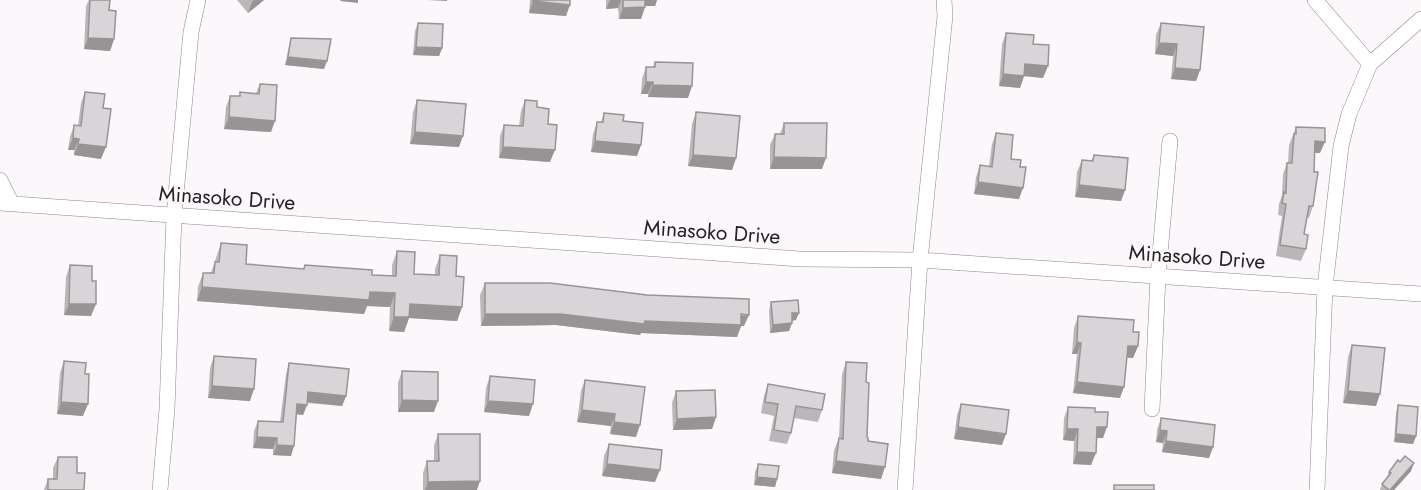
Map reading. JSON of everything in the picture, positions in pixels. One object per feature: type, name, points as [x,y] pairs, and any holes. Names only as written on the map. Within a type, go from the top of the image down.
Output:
[{"type":"street","points":[[160,490],[167,409],[174,216],[190,32],[198,0]]},
{"type":"street","points":[[905,490],[920,260],[944,28],[944,0]]},
{"type":"street","points":[[1315,0],[1370,64]]},
{"type":"street","points":[[1317,490],[1326,286],[1341,146],[1349,114],[1370,64],[1421,18]]},
{"type":"street","points":[[1152,409],[1158,276],[1170,141]]},
{"type":"street","points":[[0,180],[6,203]]},
{"type":"street","name":"Minasoko Drive","points":[[6,203],[800,259],[920,260],[1421,294]]},
{"type":"building","points":[[90,0],[110,0],[109,10],[116,11],[114,39],[88,38]]},
{"type":"building","points":[[570,0],[570,5],[533,1]]},
{"type":"building","points":[[623,0],[645,0],[645,7],[623,8]]},
{"type":"building","points":[[418,23],[443,24],[442,48],[416,47]]},
{"type":"building","points":[[1161,23],[1204,27],[1200,70],[1175,68],[1177,44],[1159,43]]},
{"type":"building","points":[[1006,33],[1034,35],[1033,44],[1049,45],[1048,66],[1025,64],[1024,76],[1003,74]]},
{"type":"building","points":[[291,38],[331,39],[327,61],[288,57]]},
{"type":"building","points":[[655,62],[693,63],[692,86],[653,85],[653,82],[646,82],[646,67],[655,67]]},
{"type":"building","points":[[260,84],[277,85],[275,121],[229,117],[230,96],[240,96],[240,92],[259,94]]},
{"type":"building","points":[[85,92],[105,94],[103,108],[111,109],[106,147],[78,144],[79,139],[73,138],[74,125],[81,126]]},
{"type":"building","points":[[417,100],[466,104],[463,136],[415,132]]},
{"type":"building","points":[[525,100],[537,101],[537,107],[549,109],[548,124],[557,125],[555,150],[503,147],[504,125],[523,126]]},
{"type":"building","points":[[696,112],[740,116],[736,158],[693,155]]},
{"type":"building","points":[[604,113],[624,115],[623,121],[643,123],[641,145],[595,141],[597,122],[603,122]]},
{"type":"building","points":[[784,123],[827,123],[826,158],[774,157],[775,134],[784,134]]},
{"type":"building","points":[[1296,127],[1325,128],[1325,142],[1315,141],[1314,172],[1318,172],[1313,206],[1309,206],[1304,234],[1308,235],[1306,249],[1280,245],[1286,204],[1282,203],[1284,192],[1286,193],[1287,163],[1292,163]]},
{"type":"building","points":[[996,133],[1013,135],[1011,159],[1021,160],[1020,167],[1026,167],[1023,188],[978,182],[980,165],[992,167]]},
{"type":"building","points":[[1094,155],[1128,158],[1125,190],[1079,185],[1082,160],[1093,161]]},
{"type":"building","points":[[221,243],[247,245],[246,264],[304,269],[305,265],[372,270],[372,275],[396,276],[397,251],[415,252],[414,274],[439,275],[440,255],[457,256],[456,276],[464,277],[462,307],[410,304],[409,317],[394,317],[395,293],[370,292],[369,300],[202,287],[203,273],[214,273],[215,262],[219,262]]},
{"type":"building","points":[[70,265],[92,266],[92,281],[96,281],[96,304],[69,304]]},
{"type":"building","points":[[485,283],[550,283],[647,295],[749,299],[749,315],[741,314],[741,325],[645,321],[644,324],[560,314],[485,314]]},
{"type":"building","points":[[798,300],[799,313],[792,313],[792,323],[773,325],[771,302]]},
{"type":"building","points":[[1078,316],[1134,320],[1133,332],[1139,332],[1138,346],[1128,346],[1124,387],[1077,382],[1081,343],[1077,342]]},
{"type":"building","points":[[1352,345],[1385,348],[1380,394],[1348,391]]},
{"type":"building","points":[[214,356],[256,359],[254,389],[212,386]]},
{"type":"building","points":[[64,361],[86,363],[85,374],[89,374],[88,404],[61,402]]},
{"type":"building","points":[[846,362],[867,363],[866,382],[869,383],[867,437],[868,441],[888,444],[885,467],[836,461],[839,438],[843,439]]},
{"type":"building","points":[[289,363],[349,369],[346,396],[308,392],[307,405],[297,404],[294,446],[277,445],[277,438],[257,437],[258,421],[283,422]]},
{"type":"building","points":[[402,371],[438,372],[438,401],[402,400]]},
{"type":"building","points":[[490,376],[535,380],[533,404],[488,401]]},
{"type":"building","points":[[585,380],[645,387],[640,425],[614,422],[615,414],[582,410]]},
{"type":"building","points":[[768,384],[825,394],[822,410],[796,406],[791,433],[774,430],[778,404],[765,402]]},
{"type":"building","points":[[715,390],[716,417],[677,419],[676,391]]},
{"type":"building","points":[[961,404],[1009,410],[1006,434],[958,427]]},
{"type":"building","points":[[1398,405],[1418,407],[1416,436],[1396,434]]},
{"type":"building","points":[[1068,407],[1095,408],[1095,412],[1108,412],[1107,427],[1097,427],[1096,453],[1077,452],[1078,429],[1067,429]]},
{"type":"building","points":[[1161,418],[1215,425],[1213,447],[1166,441],[1167,431],[1160,430]]},
{"type":"building","points":[[438,434],[480,434],[480,481],[428,482],[427,461],[439,461]]},
{"type":"building","points":[[609,444],[662,450],[660,470],[607,464]]},
{"type":"building","points":[[1405,456],[1414,463],[1389,490],[1382,484],[1398,460],[1400,462]]},
{"type":"building","points":[[58,457],[77,457],[77,473],[85,473],[84,490],[48,490],[48,479],[57,479]]},
{"type":"building","points":[[758,464],[779,466],[777,479],[757,477]]},
{"type":"building","points":[[1114,485],[1154,485],[1154,490],[1114,490]]}]
